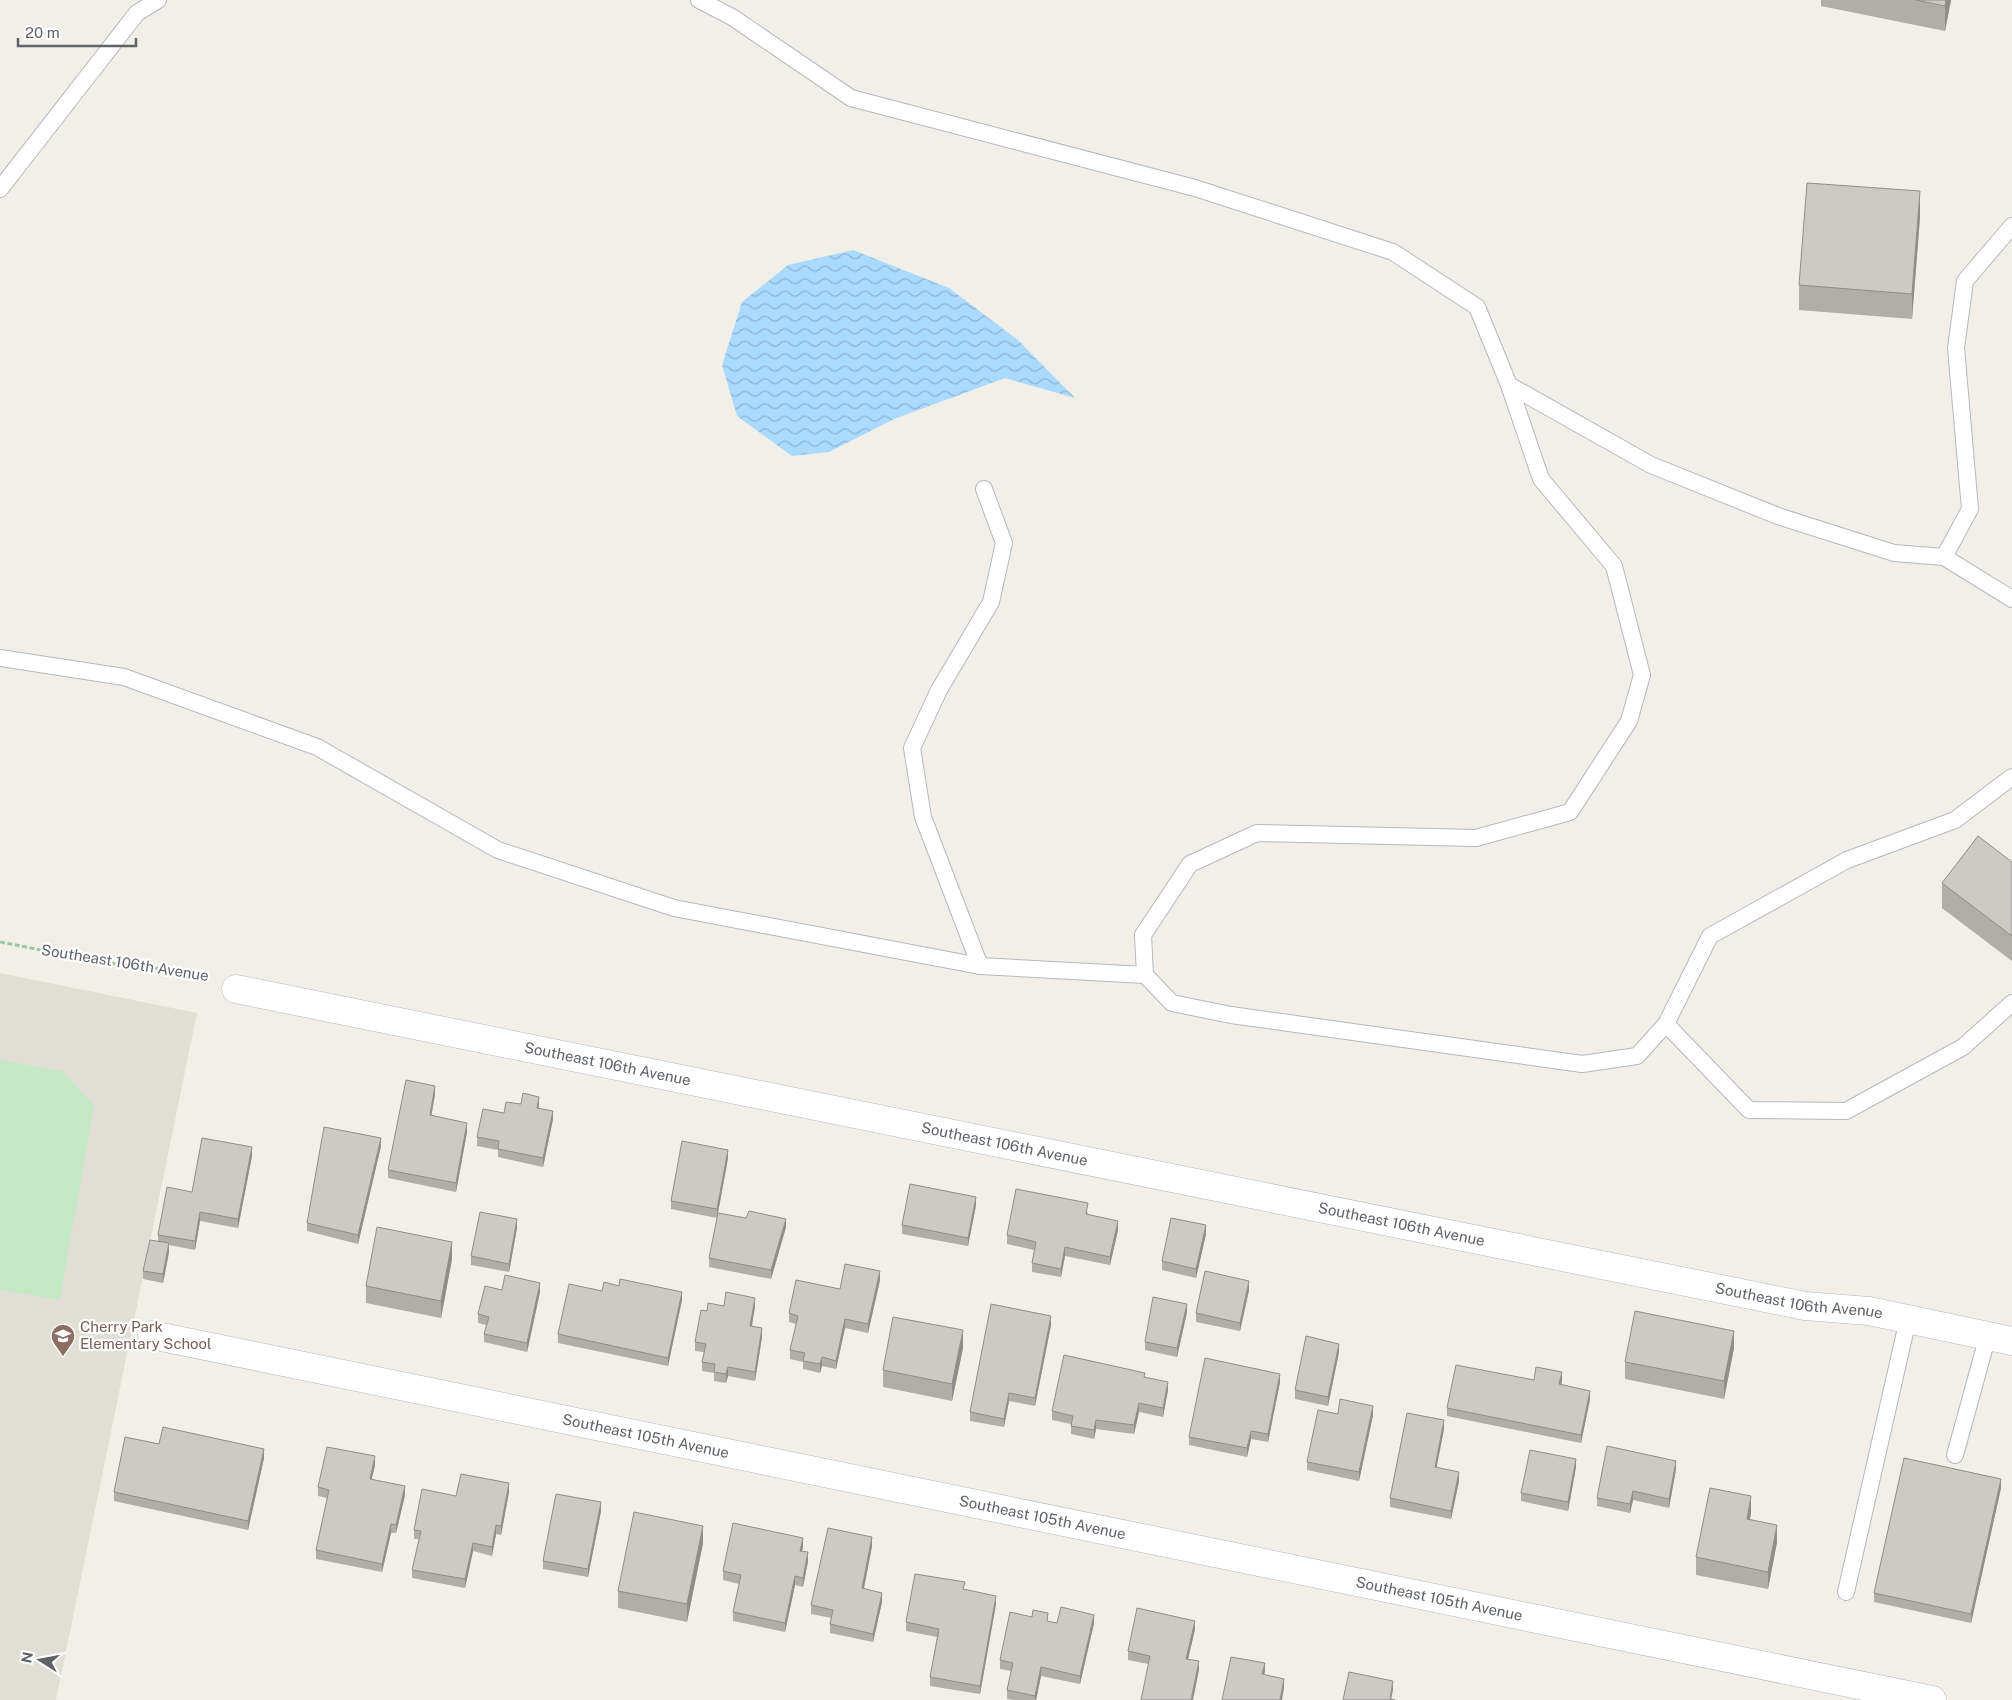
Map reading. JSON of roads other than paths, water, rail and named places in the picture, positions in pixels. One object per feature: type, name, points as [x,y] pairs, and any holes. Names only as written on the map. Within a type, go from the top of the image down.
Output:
[{"type":"street","name":"Southeast 106th Avenue","points":[[236,989],[1805,1306],[1869,1311],[2000,1338]]},
{"type":"street","name":"Southeast 105th Avenue","points":[[152,1335],[1932,1700]]},
{"type":"lane","points":[[0,189],[137,13],[158,0]]},
{"type":"lane","points":[[699,0],[732,16],[851,98],[1195,188],[1393,252],[1477,307],[1510,385],[1541,479],[1614,566],[1642,675],[1628,721],[1570,812],[1476,838],[1256,833],[1190,864],[1143,935],[1145,975],[1172,1003],[1231,1015],[1582,1064],[1637,1056],[1666,1024],[1710,936],[1847,860],[1955,820],[2012,777]]},
{"type":"lane","points":[[1944,557],[1970,509],[1956,348],[1965,281],[2009,227],[2012,226]]},
{"type":"lane","points":[[1510,385],[1651,465],[1778,516],[1894,553],[1944,557],[2012,599]]},
{"type":"lane","points":[[980,966],[923,817],[912,748],[939,690],[991,602],[1004,543],[984,489]]},
{"type":"lane","points":[[0,658],[124,676],[316,746],[498,850],[674,908],[980,966],[1145,975]]},
{"type":"lane","points":[[1666,1024],[1749,1110],[1846,1112],[1963,1047],[2012,1003]]},
{"type":"lane","points":[[1846,1592],[1908,1319]]},
{"type":"lane","points":[[1955,1456],[2000,1338]]},
{"type":"water","points":[[853,250],[949,288],[1018,340],[1075,398],[1005,378],[894,419],[829,452],[792,456],[737,416],[722,365],[742,302],[788,265]]},
{"type":"place","name":"Cherry Park Elementary School","points":[[63,1357]]}]
